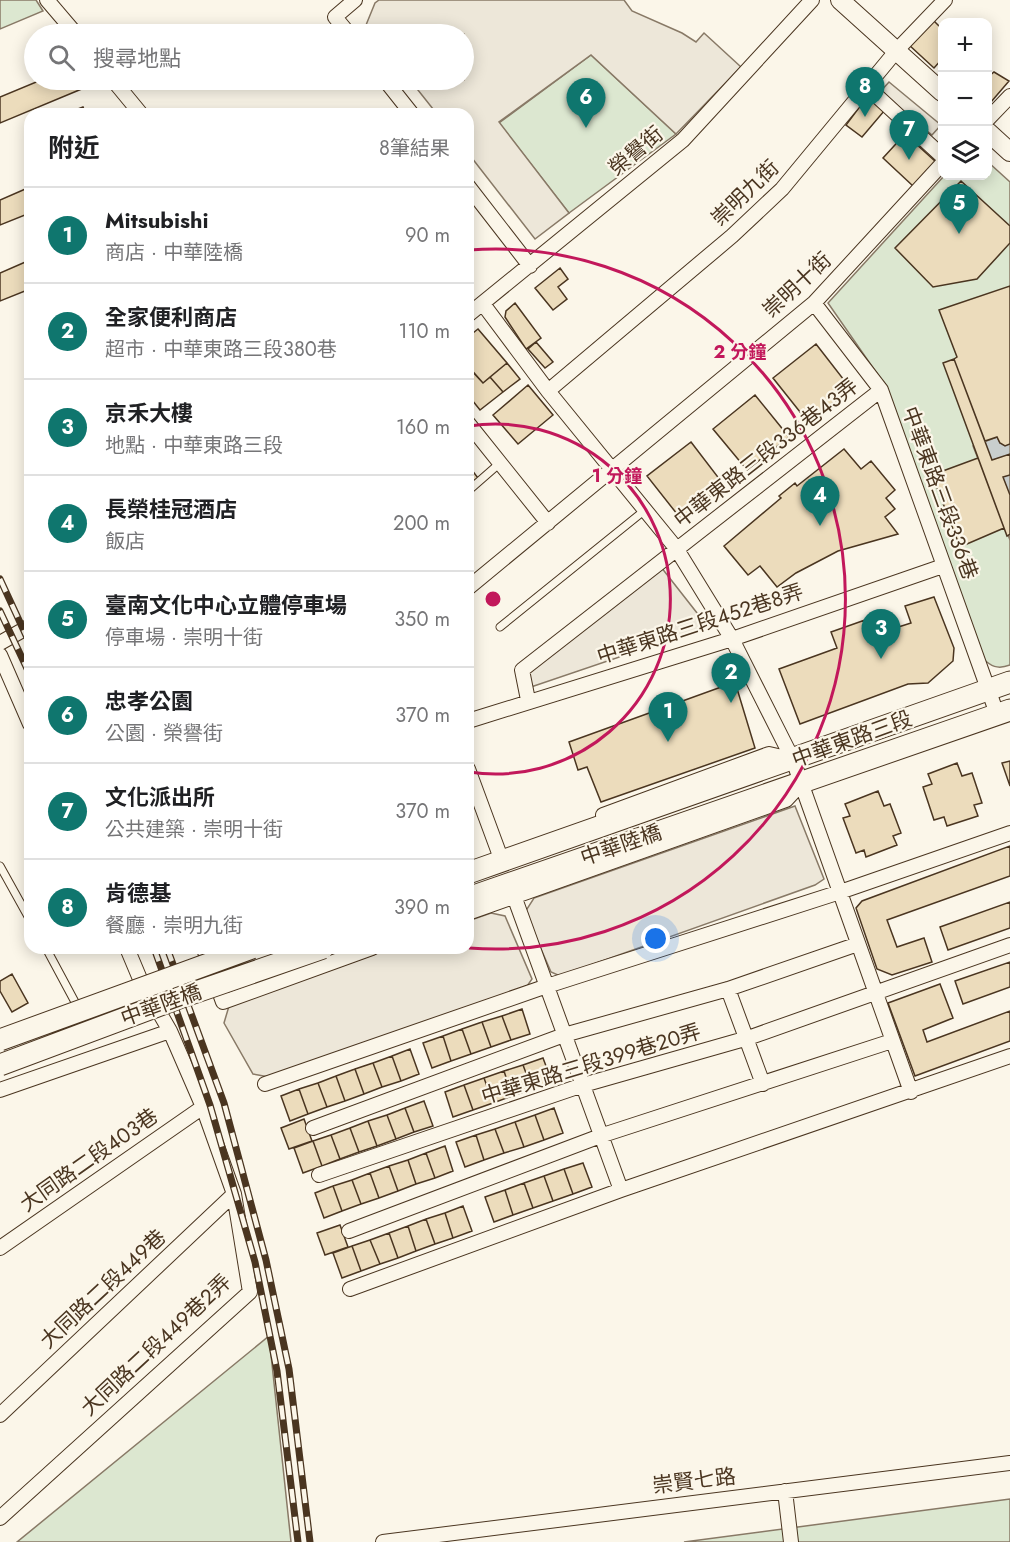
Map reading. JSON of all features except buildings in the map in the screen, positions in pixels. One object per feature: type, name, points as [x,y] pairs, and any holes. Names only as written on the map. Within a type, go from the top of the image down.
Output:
[{"type":"main road","name":"中華東路三段","points":[[694,795],[1010,682]]},
{"type":"main road","name":"中華東路三段","points":[[706,815],[1004,712]]},
{"type":"main road","name":"中華陸橋","points":[[474,871],[694,795]]},
{"type":"main road","name":"中華陸橋","points":[[474,896],[706,815]]},
{"type":"main road","name":"中華陸橋","points":[[0,1040],[236,954]]},
{"type":"main road","name":"中華陸橋","points":[[0,1065],[179,998],[306,954]]},
{"type":"street","points":[[47,0],[67,24]]},
{"type":"street","points":[[341,24],[335,17],[355,0]]},
{"type":"street","name":"榮譽街","points":[[474,311],[683,140],[812,0]]},
{"type":"street","points":[[840,0],[938,88]]},
{"type":"street","name":"崇明九街","points":[[548,391],[732,236],[782,189],[897,50],[945,0]]},
{"type":"street","points":[[866,87],[938,149]]},
{"type":"street","points":[[121,90],[136,108]]},
{"type":"street","points":[[392,90],[407,108]]},
{"type":"street","points":[[992,114],[1010,96]]},
{"type":"street","points":[[992,136],[1010,152]]},
{"type":"street","name":"崇明十街","points":[[474,583],[814,303],[938,168]]},
{"type":"street","points":[[474,194],[530,266]]},
{"type":"street","name":"中華東路三段336巷","points":[[814,303],[881,390],[988,689],[1004,712]]},
{"type":"street","points":[[483,304],[548,391],[676,548],[732,639],[793,760],[911,1092]]},
{"type":"street","name":"中華東路三段336巷43弄","points":[[528,700],[522,670],[881,390]]},
{"type":"street","points":[[474,430],[548,523]]},
{"type":"street","name":"中華東路三段452巷8弄","points":[[474,719],[528,700],[732,639],[943,566]]},
{"type":"street","points":[[0,642],[24,629]]},
{"type":"street","points":[[0,655],[24,710]]},
{"type":"street","points":[[474,861],[769,754],[793,760]]},
{"type":"street","points":[[474,911],[786,800],[802,783]]},
{"type":"street","points":[[474,785],[500,852]]},
{"type":"street","points":[[265,1084],[547,986],[840,892],[1010,833]]},
{"type":"street","points":[[514,896],[603,1135],[621,1190]]},
{"type":"street","points":[[313,1128],[564,1035],[728,989],[858,944]]},
{"type":"street","name":"中華東路三段399巷20弄","points":[[319,1174],[583,1085],[747,1038],[1010,945]]},
{"type":"street","name":"大同路二段449巷2弄","points":[[0,1518],[250,1292],[234,1194],[203,1107],[170,1031],[140,979],[130,954]]},
{"type":"street","points":[[206,954],[223,1002],[355,954]]},
{"type":"street","points":[[0,1029],[140,979]]},
{"type":"street","points":[[728,989],[763,1084]]},
{"type":"street","points":[[0,1090],[170,1031]]},
{"type":"street","points":[[349,1231],[603,1135],[892,1041]]},
{"type":"street","points":[[350,1289],[621,1190],[1010,1056]]},
{"type":"street","name":"大同路二段403巷","points":[[0,1248],[203,1107]]},
{"type":"street","name":"大同路二段449巷","points":[[0,1414],[234,1194]]},
{"type":"street","name":"崇賢七路","points":[[383,1542],[1010,1463]]},
{"type":"street","points":[[785,1491],[791,1542]]},
{"type":"lane","points":[[474,485],[500,463]]},
{"type":"lane","points":[[500,627],[645,510]]},
{"type":"lane","points":[[0,866],[24,909]]},
{"type":"lane","points":[[49,954],[75,1002]]},
{"type":"green space","points":[[0,0],[36,0],[43,11],[0,29]]},
{"type":"green space","points":[[591,55],[676,134],[569,213],[499,123]]},
{"type":"green space","points":[[992,166],[1010,182],[1010,665],[998,667],[982,658],[883,382],[828,303],[940,180],[992,180]]},
{"type":"green space","points":[[269,1336],[291,1542],[17,1542]]},
{"type":"green space","points":[[1010,1499],[1010,1542],[684,1542]]},
{"type":"shaded area","points":[[379,0],[624,0],[632,11],[682,33],[696,42],[704,33],[741,67],[676,134],[591,55],[499,122],[569,213],[535,239],[474,161],[474,108],[432,108],[418,90],[474,90],[474,24],[366,24],[375,3]]},
{"type":"shaded area","points":[[889,82],[938,123],[938,128],[932,135],[880,92]]},
{"type":"shaded area","points":[[997,437],[1000,443],[1010,444],[1010,540],[973,446]]},
{"type":"shaded area","points":[[661,567],[708,627],[531,687],[528,672]]},
{"type":"shaded area","points":[[795,806],[824,879],[815,885],[560,976],[551,972],[525,912],[534,898]]},
{"type":"shaded area","points":[[491,913],[505,916],[532,979],[525,989],[269,1077],[253,1074],[224,1023],[229,1006],[375,954],[474,954],[474,919]]},
{"type":"railway","points":[[0,579],[24,631]]},
{"type":"railway","points":[[0,611],[24,662]]},
{"type":"railway","points":[[156,954],[210,1105],[255,1262],[277,1371],[298,1542]]},
{"type":"railway","points":[[169,954],[224,1103],[266,1260],[289,1369],[310,1542]]},
{"type":"place","name":"肯德基","points":[[865,117]]},
{"type":"place","name":"忠孝公園","points":[[586,128]]},
{"type":"place","name":"文化派出所","points":[[909,160]]},
{"type":"place","name":"臺南文化中心立體停車場","points":[[959,234]]},
{"type":"place","name":"長榮桂冠酒店","points":[[820,526]]},
{"type":"place","name":"京禾大樓","points":[[881,659]]},
{"type":"place","name":"全家便利商店","points":[[731,703]]},
{"type":"place","name":"Mitsubishi","points":[[668,742]]}]
